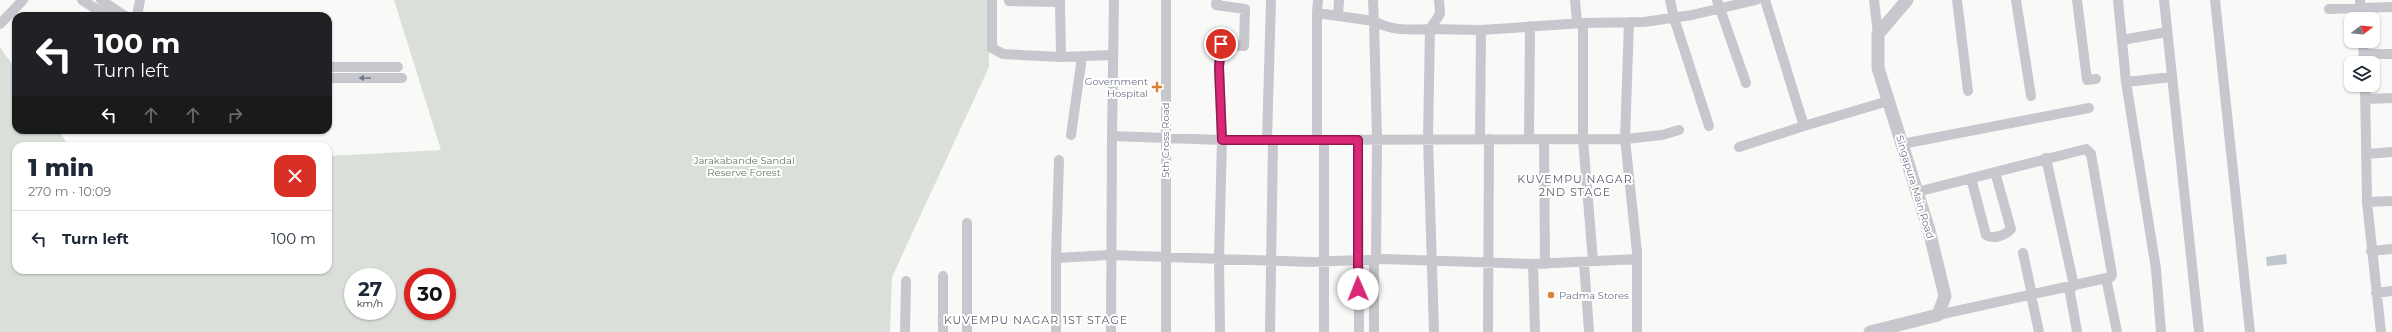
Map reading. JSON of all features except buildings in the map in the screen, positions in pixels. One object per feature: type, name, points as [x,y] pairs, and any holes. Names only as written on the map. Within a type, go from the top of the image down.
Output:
[{"type":"street","points":[[0,24],[23,0]]},
{"type":"street","points":[[82,0],[101,12]]},
{"type":"street","points":[[100,0],[119,12]]},
{"type":"street","points":[[138,12],[140,0]]},
{"type":"street","points":[[992,0],[992,48],[1002,54],[1061,57],[1113,55]]},
{"type":"street","points":[[1111,332],[1110,256],[1114,0]]},
{"type":"street","name":"5th Cross Road","points":[[1166,0],[1166,332]]},
{"type":"street","points":[[1217,0],[1216,4],[1245,9],[1244,46],[1221,44],[1219,67],[1222,140],[1219,259],[1220,332]]},
{"type":"street","points":[[1270,332],[1271,0]]},
{"type":"street","points":[[1318,0],[1317,12],[1324,262],[1324,332]]},
{"type":"street","points":[[1338,16],[1339,0]]},
{"type":"street","points":[[1373,0],[1377,139],[1374,332]]},
{"type":"street","points":[[1434,332],[1428,138],[1430,29],[1440,14],[1439,0]]},
{"type":"street","points":[[1575,0],[1580,23],[1583,139],[1589,262],[1589,332]]},
{"type":"street","points":[[1670,0],[1674,18],[1710,126]]},
{"type":"street","points":[[1317,12],[1374,21],[1405,30],[1481,30],[1674,18],[1719,4],[1756,0]]},
{"type":"street","points":[[1765,0],[1804,126]]},
{"type":"street","points":[[1874,0],[1878,34]]},
{"type":"street","points":[[1878,34],[1907,0]]},
{"type":"street","points":[[1957,0],[1968,91]]},
{"type":"street","points":[[2016,0],[2031,96]]},
{"type":"street","points":[[2077,0],[2087,80],[2096,79]]},
{"type":"street","points":[[2118,0],[2126,82],[2156,270],[2161,332]]},
{"type":"street","points":[[2164,0],[2199,332]]},
{"type":"street","points":[[2215,0],[2250,332]]},
{"type":"street","points":[[1010,1],[1060,1],[1061,57]]},
{"type":"street","points":[[1719,4],[1746,83]]},
{"type":"street","points":[[2329,9],[2392,8]]},
{"type":"street","points":[[1628,22],[1625,139],[1637,259],[1637,332]]},
{"type":"street","points":[[1528,139],[1530,26]]},
{"type":"street","points":[[1481,30],[1488,263],[1488,332]]},
{"type":"street","points":[[2122,40],[2167,32]]},
{"type":"street","name":"Singapura Main Road","points":[[1878,34],[1878,68],[1929,230],[1944,296],[1938,315]]},
{"type":"street","points":[[2380,56],[2392,54]]},
{"type":"street","points":[[1070,135],[1082,57]]},
{"type":"street","points":[[332,67],[398,67]]},
{"type":"street","points":[[2126,82],[2172,77]]},
{"type":"street","points":[[332,78],[402,78]]},
{"type":"street","points":[[2365,92],[2367,202],[2371,251],[2381,332]]},
{"type":"street","points":[[2365,99],[2392,98]]},
{"type":"street","points":[[1739,148],[1804,126],[1888,101]]},
{"type":"street","points":[[1902,144],[2089,108]]},
{"type":"street","points":[[1112,136],[1165,140],[1358,140],[1428,138],[1625,139],[1662,135],[1679,130]]},
{"type":"street","points":[[1544,139],[1545,264]]},
{"type":"street","points":[[1358,140],[1359,332]]},
{"type":"street","points":[[1870,332],[1938,315],[2106,278],[2110,277],[2112,274],[2090,151],[2086,149],[1917,192]]},
{"type":"street","points":[[2366,154],[2392,152]]},
{"type":"street","points":[[2046,158],[2071,286],[2077,332]]},
{"type":"street","points":[[1056,332],[1056,258],[1059,160]]},
{"type":"street","points":[[1971,178],[1986,234],[1992,237],[2005,234],[2011,229],[1995,172]]},
{"type":"street","points":[[2367,202],[2392,201]]},
{"type":"street","points":[[967,223],[967,332]]},
{"type":"street","points":[[2371,251],[2392,249]]},
{"type":"street","points":[[2023,253],[2039,332]]},
{"type":"street","points":[[1056,258],[1110,256],[1271,261],[1324,262],[1375,260],[1533,264],[1637,259]]},
{"type":"street","points":[[1533,264],[1535,332]]},
{"type":"street","points":[[943,276],[943,332]]},
{"type":"street","points":[[2106,278],[2117,332]]},
{"type":"street","points":[[905,332],[906,281]]},
{"type":"street","points":[[2376,293],[2392,292]]},
{"type":"green space","name":"Jarakabande Sandal Reserve Forest","points":[[394,0],[990,0],[989,67],[892,277],[890,332],[0,332],[0,47],[12,64],[12,134],[61,134],[66,142],[12,142],[12,274],[332,274],[332,156],[441,150]]},
{"type":"shaded area","points":[[2286,254],[2287,264],[2267,266],[2266,257]]},
{"type":"place","name":"Government Hospital","points":[[1157,87]]},
{"type":"place","name":"Padma Stores","points":[[1551,295]]},
{"type":"district","name":"KUVEMPU NAGAR 2ND STAGE","points":[[1575,185]]},
{"type":"district","name":"KUVEMPU NAGAR 1ST STAGE","points":[[1036,320]]},
{"type":"route","points":[[1221,44],[1219,67],[1222,140],[1358,140],[1358,289]]}]
